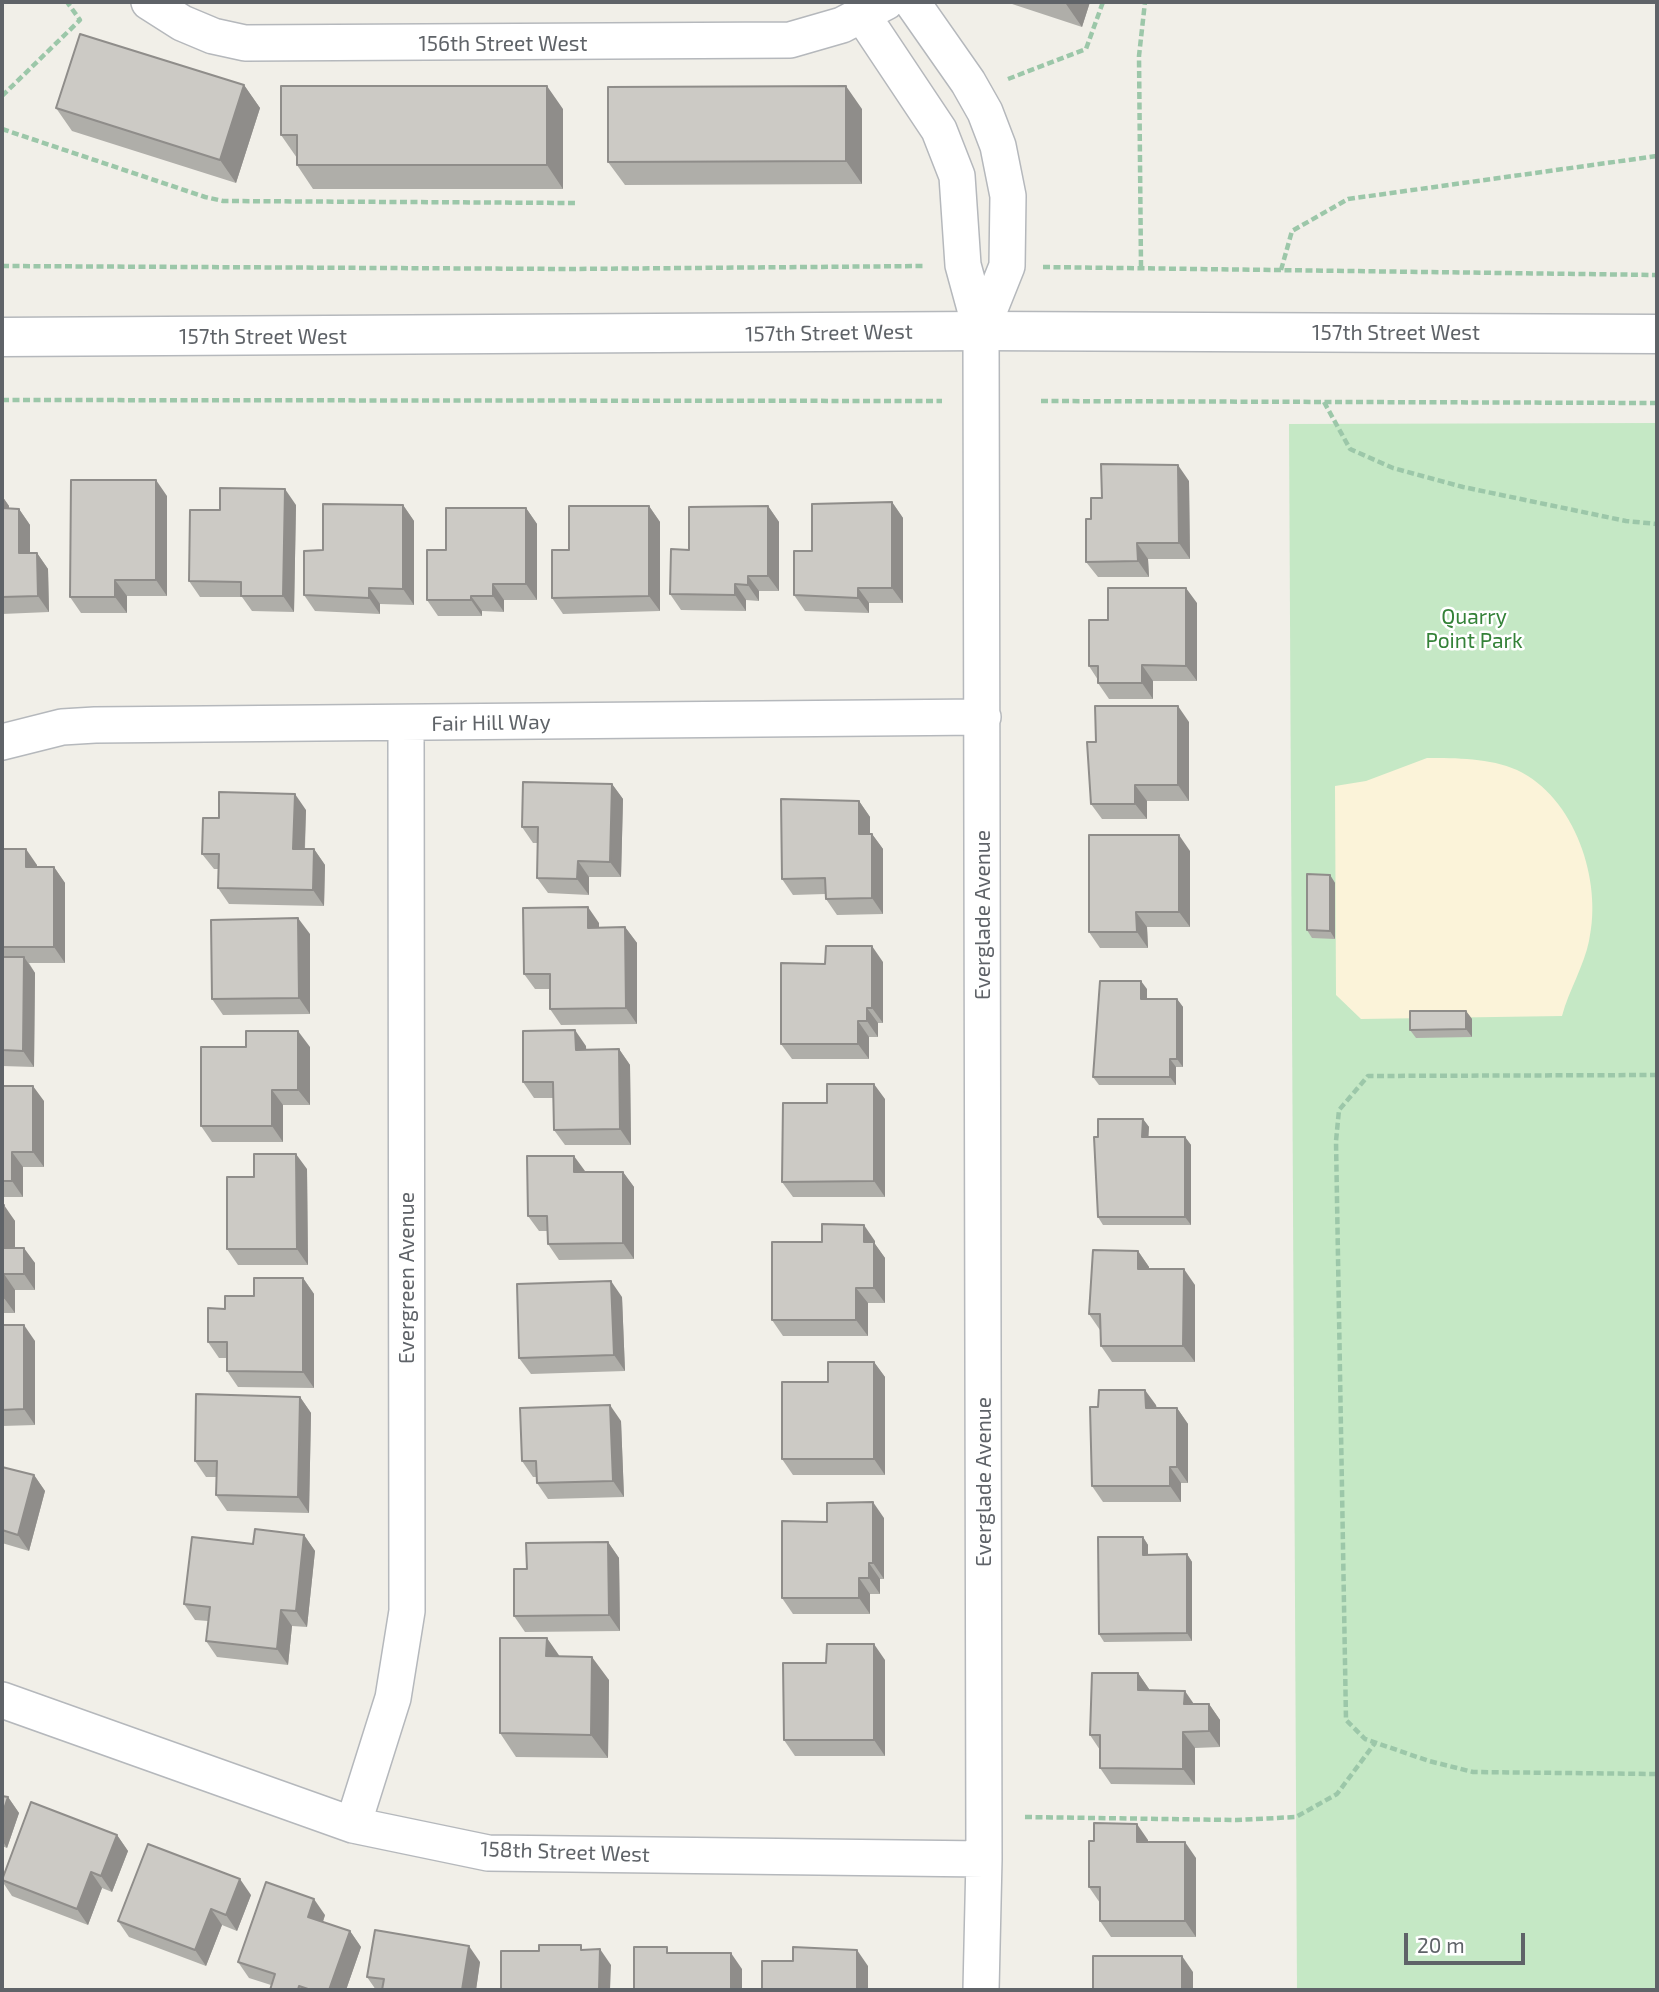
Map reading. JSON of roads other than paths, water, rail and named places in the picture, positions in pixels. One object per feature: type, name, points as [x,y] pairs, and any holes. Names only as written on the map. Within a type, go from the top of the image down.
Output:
[{"type":"street","name":"156th Street West","points":[[149,2],[182,23],[213,36],[245,43],[762,42],[810,35],[875,9]]},
{"type":"street","name":"Everglade Avenue","points":[[912,2],[979,102],[1000,159],[1008,196],[1007,266],[981,331],[984,1859],[981,1990]]},
{"type":"street","points":[[875,9],[939,130],[957,176],[948,266],[981,331]]},
{"type":"street","name":"157th Street West","points":[[2,337],[981,331],[1657,334]]},
{"type":"street","name":"Fair Hill Way","points":[[2,742],[41,731],[95,725],[983,717]]},
{"type":"street","name":"Evergreen Avenue","points":[[353,1825],[393,1698],[407,1611],[406,724]]},
{"type":"street","name":"158th Street West","points":[[2,1700],[353,1825],[488,1853],[984,1859]]},
{"type":"park label","name":"Quarry Point Park","points":[[1474,629]]}]
